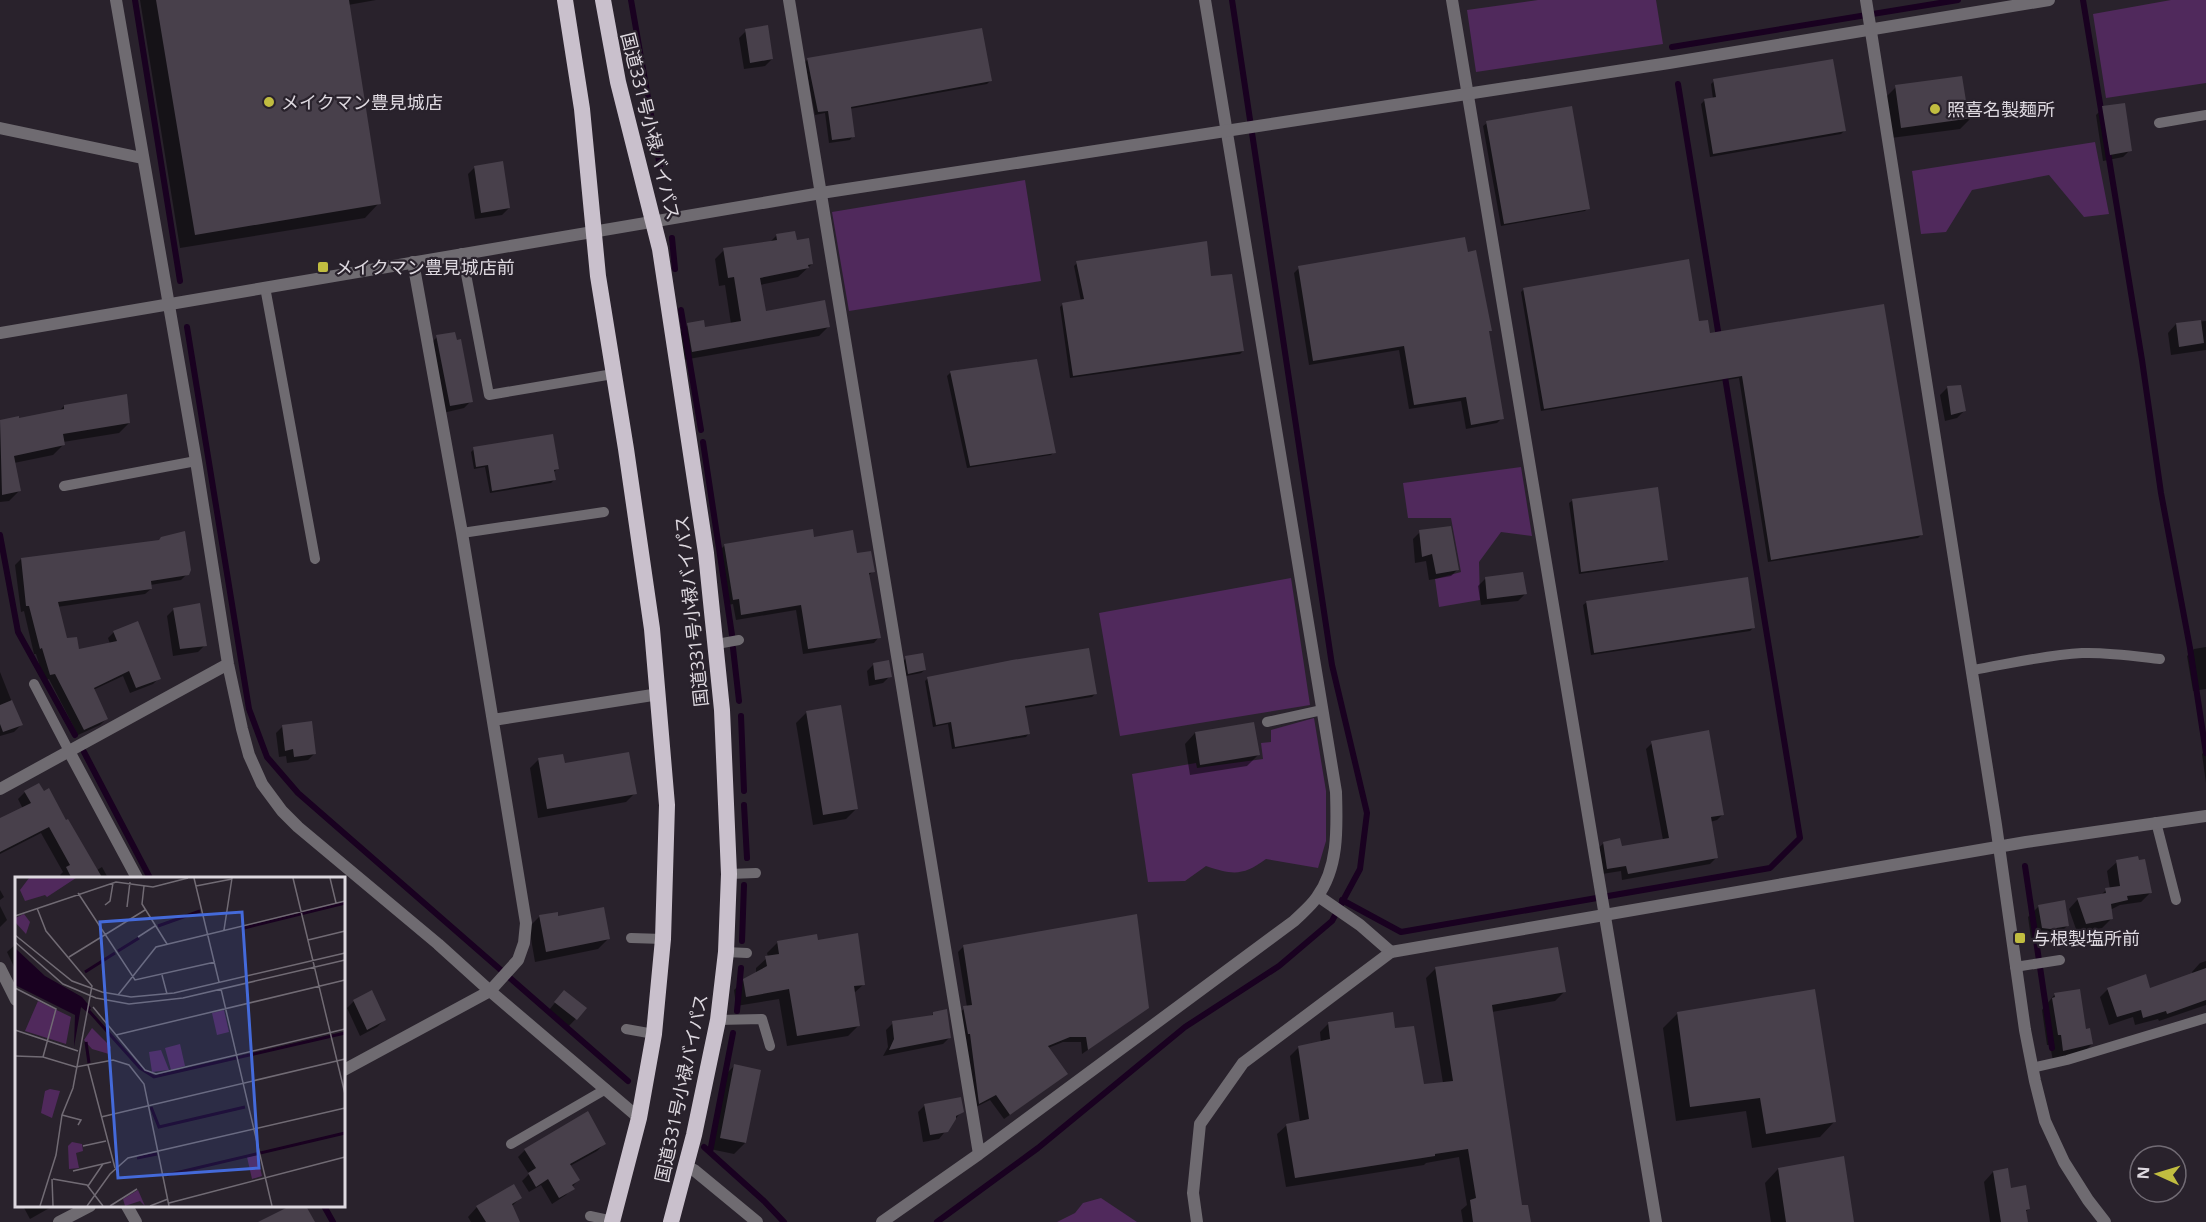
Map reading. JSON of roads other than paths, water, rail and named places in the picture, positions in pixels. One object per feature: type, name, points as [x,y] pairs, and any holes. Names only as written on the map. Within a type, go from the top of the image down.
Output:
[{"type":"highway","name":"国道331号小禄バイパス","points":[[565,0],[582,109],[598,276],[652,629],[667,806],[663,939],[654,1034],[639,1118],[613,1222]]},
{"type":"highway","name":"国道331号小禄バイパス","points":[[603,0],[618,81],[660,249],[703,531],[717,644],[727,801],[729,874],[726,952],[718,1020],[687,1167],[671,1222]]},
{"type":"street","points":[[116,0],[196,461],[228,664],[249,754],[262,784],[282,811],[493,988],[639,1118]]},
{"type":"street","points":[[789,0],[979,1154]]},
{"type":"street","points":[[882,1222],[979,1154],[1294,921],[1318,896],[1332,865],[1338,832],[1336,792],[1204,0]]},
{"type":"street","points":[[1452,0],[1656,1222]]},
{"type":"street","points":[[1866,0],[1999,847],[2022,966],[2032,1068],[2045,1121],[2064,1162],[2105,1222]]},
{"type":"street","points":[[0,333],[821,193],[1226,129],[1669,63],[2049,0]]},
{"type":"street","points":[[0,128],[142,158]]},
{"type":"street","points":[[345,1069],[493,988],[518,960],[524,943],[526,923],[462,533],[413,262]]},
{"type":"street","points":[[0,789],[70,753],[228,664]]},
{"type":"street","points":[[493,720],[659,694]]},
{"type":"street","points":[[70,753],[136,877]]},
{"type":"street","points":[[1197,1222],[1193,1194],[1200,1124],[1243,1063],[1391,952],[1999,847],[2206,816]]},
{"type":"street","points":[[1318,896],[1360,925],[1391,952]]},
{"type":"street","points":[[0,969],[15,998]]},
{"type":"street","points":[[687,1167],[694,1170],[757,1222]]},
{"type":"street","points":[[59,1222],[88,1207]]},
{"type":"street","points":[[128,1207],[136,1222]]},
{"type":"lane","points":[[2159,123],[2206,115]]},
{"type":"lane","points":[[462,253],[489,395],[613,374]]},
{"type":"lane","points":[[265,287],[315,559]]},
{"type":"lane","points":[[64,486],[196,461]]},
{"type":"lane","points":[[462,533],[604,512]]},
{"type":"lane","points":[[717,644],[739,640]]},
{"type":"lane","points":[[1972,670],[2081,653],[2120,654],[2160,659]]},
{"type":"lane","points":[[34,684],[70,753]]},
{"type":"lane","points":[[1267,722],[1322,710]]},
{"type":"lane","points":[[2156,822],[2175,900]]},
{"type":"lane","points":[[729,874],[756,873]]},
{"type":"lane","points":[[631,938],[663,939]]},
{"type":"lane","points":[[726,952],[747,953]]},
{"type":"lane","points":[[2022,966],[2060,960]]},
{"type":"lane","points":[[2032,1068],[2067,1060],[2206,1018]]},
{"type":"lane","points":[[718,1020],[762,1019],[770,1046]]},
{"type":"lane","points":[[626,1029],[654,1034]]},
{"type":"lane","points":[[511,1143],[606,1089]]},
{"type":"lane","points":[[590,1216],[613,1222]]},
{"type":"waterway","points":[[135,0],[180,281]]},
{"type":"waterway","points":[[631,0],[660,167]]},
{"type":"waterway","points":[[937,1222],[1038,1148],[1185,1027],[1279,966],[1332,921],[1360,869],[1367,813],[1332,665],[1232,0]]},
{"type":"waterway","points":[[1672,47],[1958,0]]},
{"type":"waterway","points":[[2083,0],[2142,360],[2161,493],[2190,648],[2206,753]]},
{"type":"waterway","points":[[1678,84],[1719,337]]},
{"type":"waterway","points":[[672,238],[675,269]]},
{"type":"waterway","points":[[681,310],[701,430]]},
{"type":"waterway","points":[[187,327],[249,709],[267,757],[298,793],[628,1081]]},
{"type":"waterway","points":[[1342,900],[1401,932],[1770,868],[1800,838],[1724,371]]},
{"type":"waterway","points":[[703,442],[732,635]]},
{"type":"waterway","points":[[0,535],[18,632],[75,735]]},
{"type":"waterway","points":[[733,648],[739,701]]},
{"type":"waterway","points":[[741,716],[744,791]]},
{"type":"waterway","points":[[84,752],[149,877]]},
{"type":"waterway","points":[[744,805],[747,858]]},
{"type":"waterway","points":[[2025,866],[2052,1048]]},
{"type":"waterway","points":[[742,941],[744,885]]},
{"type":"waterway","points":[[737,1011],[741,968]]},
{"type":"waterway","points":[[710,1152],[733,1033]]},
{"type":"waterway","points":[[704,1147],[784,1222]]},
{"type":"waterway","points":[[325,1207],[333,1222]]},
{"type":"place","name":"メイクマン豊見城店","points":[[269,102]]},
{"type":"place","name":"照喜名製麺所","points":[[1935,109]]},
{"type":"place","name":"メイクマン豊見城店前","points":[[323,267]]},
{"type":"place","name":"与根製塩所前","points":[[2020,938]]}]
